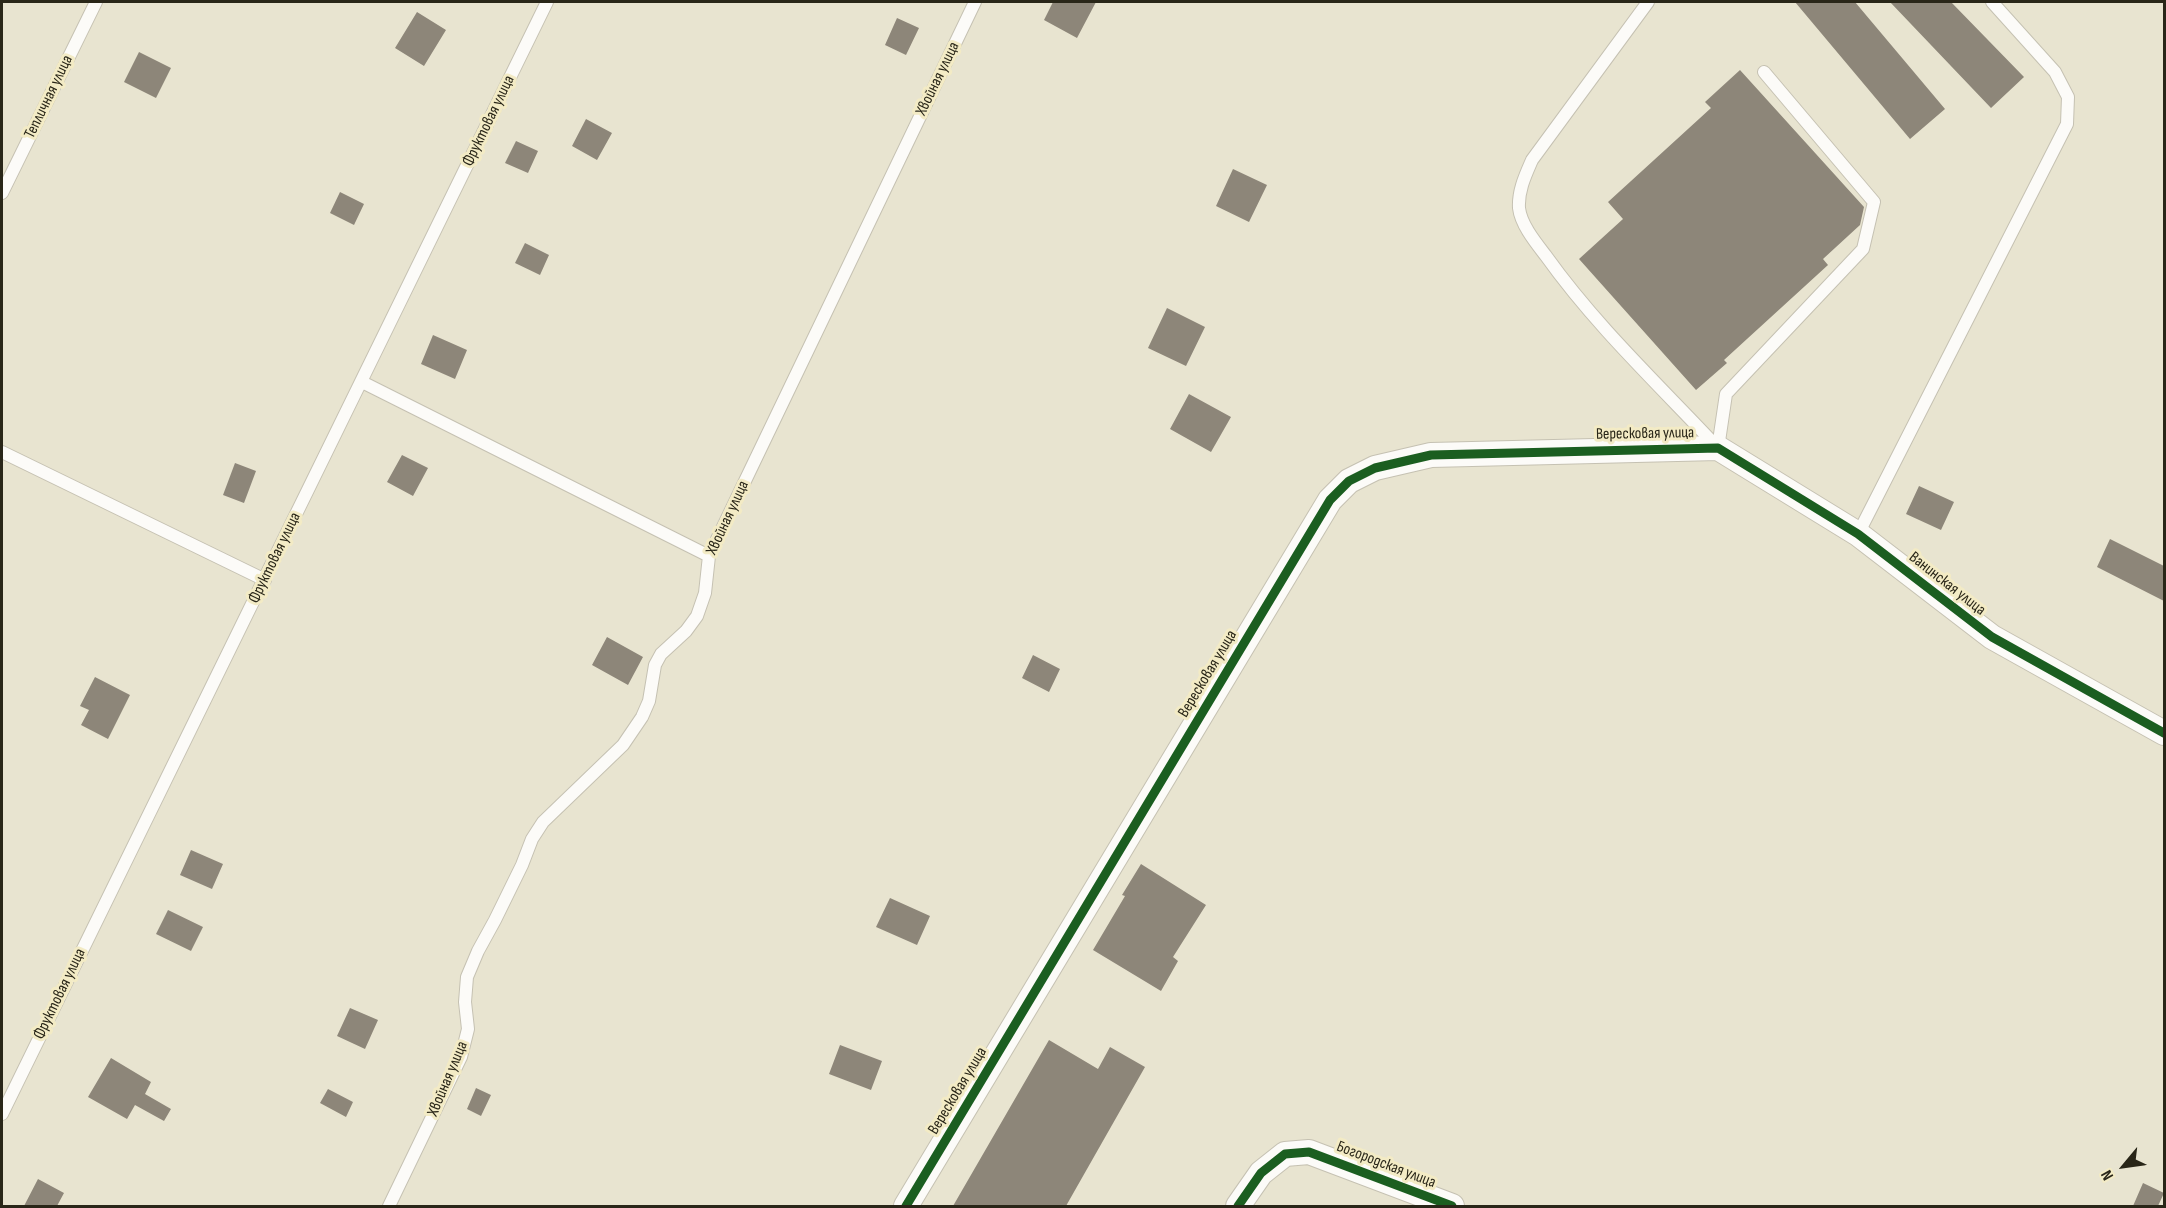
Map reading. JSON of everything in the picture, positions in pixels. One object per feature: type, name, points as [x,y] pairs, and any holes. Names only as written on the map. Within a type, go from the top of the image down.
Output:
[{"type":"street","name":"Ванинская улица","points":[[1718,448],[1858,534],[1992,637],[2164,733]]},
{"type":"street","name":"Вересковая улица","points":[[906,1206],[1330,500],[1349,481],[1375,468],[1431,455],[1718,448]]},
{"type":"street","name":"Богородская улица","points":[[1238,1206],[1261,1173],[1285,1154],[1309,1152],[1452,1206]]},
{"type":"lane","name":"Тепличная улица","points":[[2,193],[96,2]]},
{"type":"lane","name":"Фруктовая улица","points":[[2,1114],[547,2]]},
{"type":"lane","name":"Хвойная улица","points":[[389,1206],[461,1057],[468,1029],[465,1002],[467,977],[518,874],[532,839],[543,822],[622,745],[642,717],[649,701],[655,665],[661,654],[687,631],[697,616],[705,593],[709,556],[975,2]]},
{"type":"lane","points":[[1647,2],[1532,160],[1521,186],[1519,210],[1530,235],[1567,286],[1718,448]]},
{"type":"lane","points":[[1858,534],[2067,124],[2068,97],[2055,72],[1992,2]]},
{"type":"lane","points":[[1718,448],[1726,394],[1863,249],[1874,202],[1764,72]]},
{"type":"lane","points":[[362,382],[709,556]]},
{"type":"lane","points":[[2,452],[264,580]]},
{"type":"building","points":[[1053,2],[1096,2],[1077,38],[1044,20]]},
{"type":"building","points":[[1795,2],[1855,2],[1945,109],[1910,139]]},
{"type":"building","points":[[1890,2],[1951,2],[2024,77],[1991,108]]},
{"type":"building","points":[[417,12],[446,30],[424,66],[395,48]]},
{"type":"building","points":[[897,18],[919,28],[906,55],[885,45]]},
{"type":"building","points":[[139,52],[171,68],[156,98],[124,82]]},
{"type":"building","points":[[1740,70],[1864,207],[1860,225],[1823,259],[1828,265],[1724,360],[1727,363],[1696,390],[1579,259],[1623,219],[1608,202],[1711,108],[1705,102]]},
{"type":"building","points":[[586,119],[612,133],[597,160],[572,146]]},
{"type":"building","points":[[516,141],[538,151],[528,173],[505,163]]},
{"type":"building","points":[[1233,169],[1267,185],[1249,222],[1216,206]]},
{"type":"building","points":[[340,192],[364,204],[354,225],[330,213]]},
{"type":"building","points":[[525,243],[549,255],[540,275],[515,263]]},
{"type":"building","points":[[1167,308],[1205,327],[1186,366],[1148,348]]},
{"type":"building","points":[[433,335],[467,350],[455,379],[421,364]]},
{"type":"building","points":[[1189,394],[1231,417],[1211,452],[1170,429]]},
{"type":"building","points":[[402,455],[428,468],[413,496],[387,482]]},
{"type":"building","points":[[235,463],[256,471],[244,503],[223,495]]},
{"type":"building","points":[[1919,486],[1954,502],[1941,530],[1906,514]]},
{"type":"building","points":[[2110,539],[2164,566],[2164,601],[2097,567]]},
{"type":"building","points":[[607,637],[643,657],[628,685],[592,665]]},
{"type":"building","points":[[1033,655],[1060,669],[1049,692],[1022,678]]},
{"type":"building","points":[[95,677],[130,695],[108,739],[81,725],[89,710],[80,706]]},
{"type":"building","points":[[191,850],[223,864],[212,889],[180,875]]},
{"type":"building","points":[[1141,864],[1206,905],[1173,957],[1178,961],[1161,991],[1093,950]]},
{"type":"building","points":[[890,898],[930,916],[917,945],[876,927]]},
{"type":"building","points":[[168,910],[203,927],[191,951],[156,934]]},
{"type":"building","points":[[350,1008],[378,1020],[365,1049],[337,1036]]},
{"type":"building","points":[[1049,1040],[1098,1069],[1110,1047],[1145,1067],[1066,1206],[953,1206]]},
{"type":"building","points":[[840,1045],[882,1061],[871,1090],[829,1074]]},
{"type":"building","points":[[111,1058],[151,1082],[145,1094],[171,1109],[164,1121],[135,1105],[127,1119],[88,1097]]},
{"type":"building","points":[[476,1088],[491,1095],[481,1116],[467,1109]]},
{"type":"building","points":[[328,1089],[353,1102],[346,1117],[320,1103]]},
{"type":"building","points":[[38,1179],[64,1193],[57,1206],[24,1206]]},
{"type":"building","points":[[2143,1183],[2164,1193],[2158,1206],[2133,1206]]},
{"type":"cycle path","points":[[906,1206],[1330,500],[1349,481],[1375,468],[1431,455],[1718,448],[1858,534],[1992,637],[2164,733]]},
{"type":"cycle path","points":[[1238,1206],[1261,1173],[1285,1154],[1309,1152],[1452,1206]]}]
